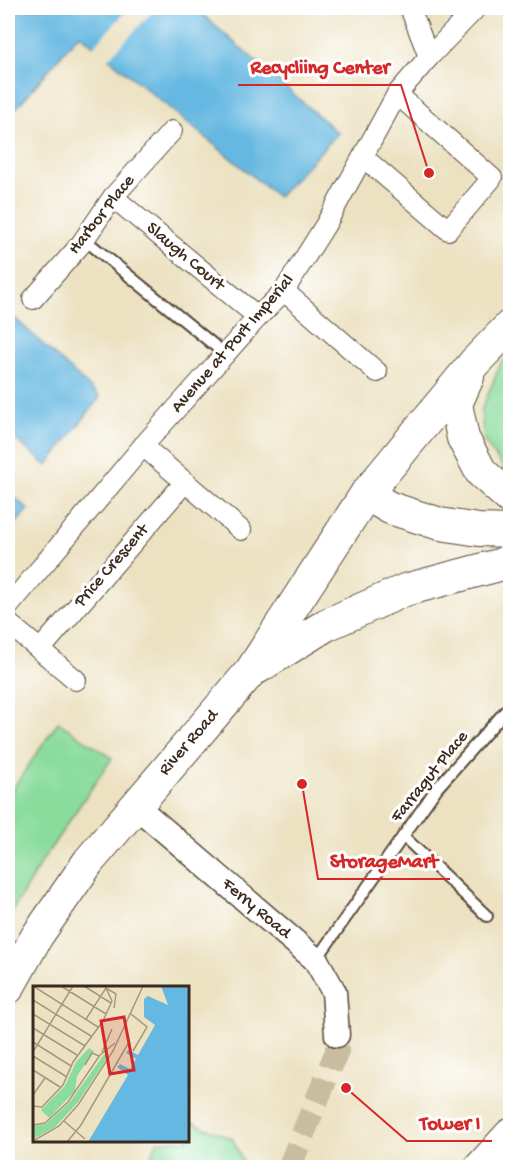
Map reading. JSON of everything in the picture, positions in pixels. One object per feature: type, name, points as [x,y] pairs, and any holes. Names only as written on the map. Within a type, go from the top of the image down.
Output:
[{"type":"main road","name":"River Road","points":[[8,988],[38,936],[89,861],[251,671],[366,494],[474,362],[510,326]]},
{"type":"main road","points":[[474,362],[456,404],[463,438],[481,472],[510,498]]},
{"type":"main road","points":[[366,494],[390,508],[440,524],[479,530],[510,531]]},
{"type":"main road","points":[[251,671],[326,625],[405,590],[499,566],[510,560]]},
{"type":"main road","points":[[480,1167],[510,1135]]},
{"type":"street","points":[[410,8],[429,57]]},
{"type":"street","name":"Avenue at Port Imperial","points":[[8,607],[143,446],[284,291],[326,224],[397,94],[476,8]]},
{"type":"street","points":[[363,157],[448,230],[492,178],[397,94]]},
{"type":"street","name":"Harbor Place","points":[[33,299],[84,239],[113,197],[172,131]]},
{"type":"street","name":"Slaugh Court","points":[[113,197],[258,317]]},
{"type":"street","points":[[284,291],[377,372]]},
{"type":"street","points":[[143,446],[241,530]]},
{"type":"street","name":"Price Crescent","points":[[40,650],[185,482]]},
{"type":"street","points":[[8,623],[76,680]]},
{"type":"street","name":"Ferry Road","points":[[136,806],[316,960],[334,992],[337,1035]]},
{"type":"lane","points":[[84,239],[225,354]]},
{"type":"lane","name":"Farragut Place","points":[[316,960],[437,788],[510,706]]},
{"type":"lane","points":[[403,837],[487,916]]},
{"type":"green space","points":[[510,354],[510,472],[503,467],[484,441],[481,411],[501,363]]},
{"type":"green space","points":[[58,722],[112,758],[42,861],[8,918],[8,796]]},
{"type":"green space","points":[[192,1122],[233,1139],[245,1167],[147,1167],[157,1142],[189,1142],[189,1124]]},
{"type":"water","points":[[8,8],[195,8],[338,133],[278,197],[79,34],[8,118]]},
{"type":"water","points":[[8,312],[100,397],[47,466],[8,433]]},
{"type":"water","points":[[8,492],[28,509],[10,531],[8,529]]},
{"type":"pier","points":[[129,8],[156,8],[107,60],[92,48]]},
{"type":"tunnel","points":[[289,1168],[337,1051],[337,1035]]},
{"type":"place","name":"Recycliing Center","points":[[429,173]]},
{"type":"place","name":"StorageMart","points":[[302,784]]},
{"type":"place","name":"Tower I","points":[[346,1088]]}]
